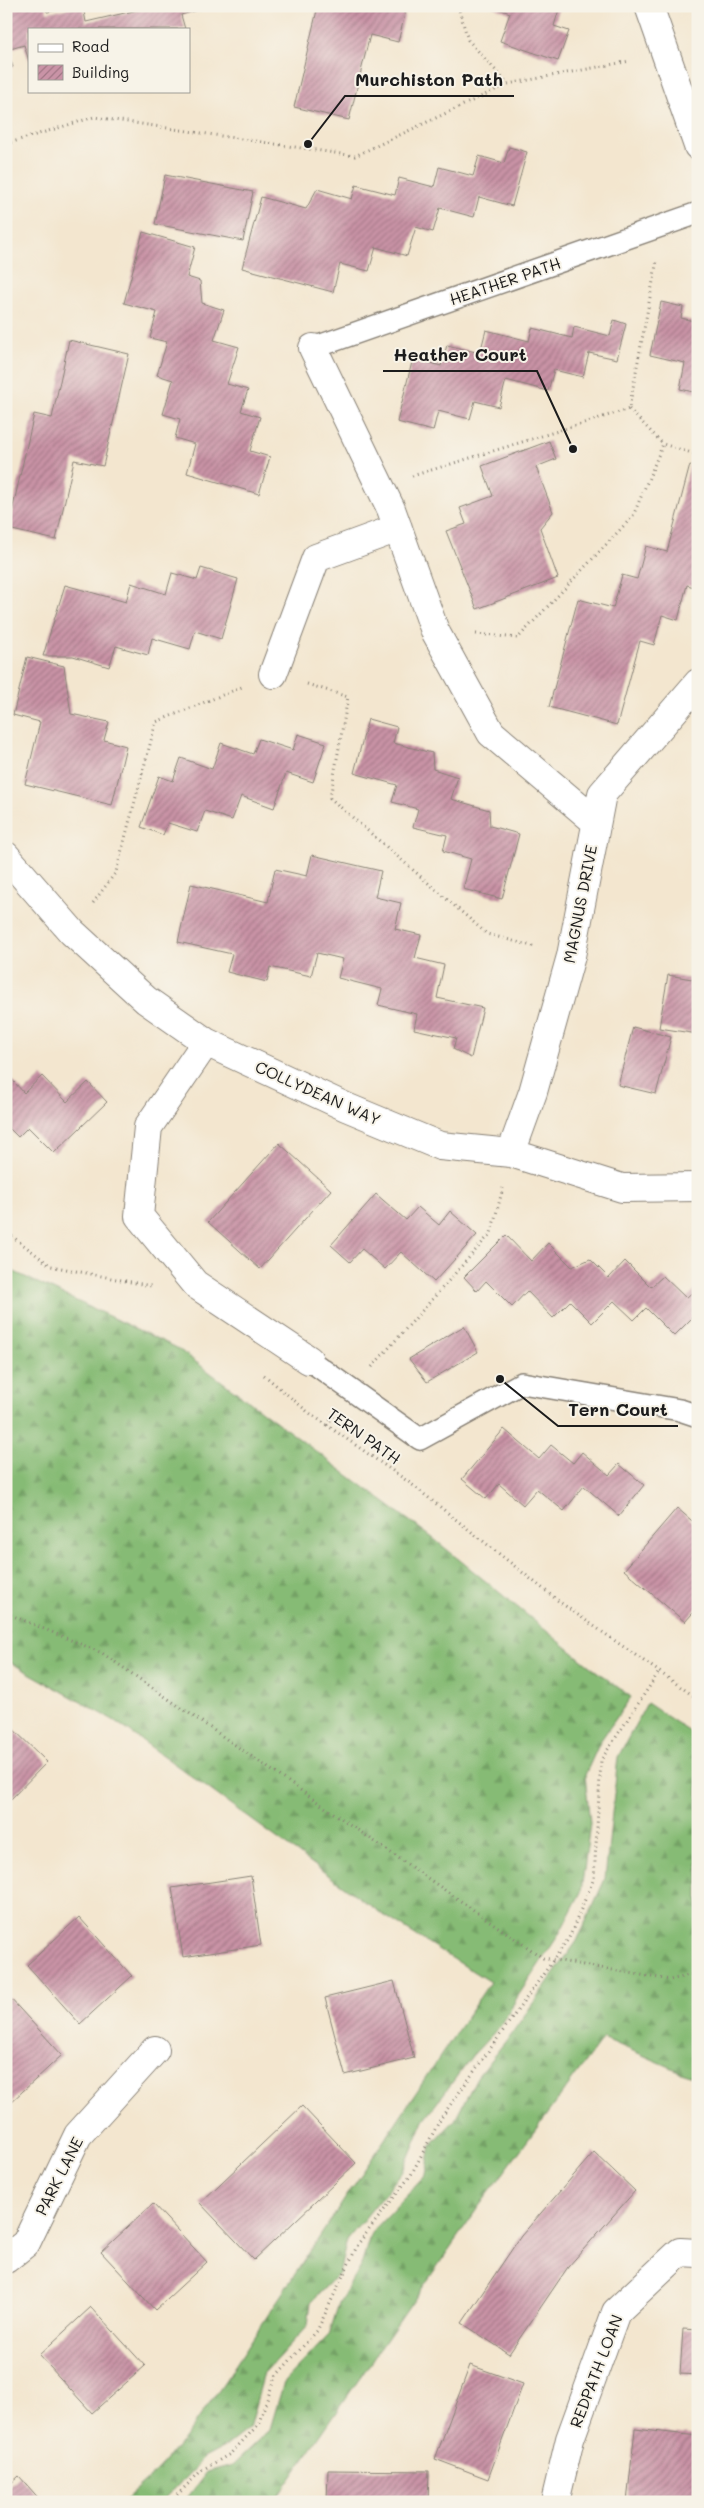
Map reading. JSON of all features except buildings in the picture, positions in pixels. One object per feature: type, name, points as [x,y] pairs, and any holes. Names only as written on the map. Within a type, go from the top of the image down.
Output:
[{"type":"street","points":[[649,6],[698,146]]},
{"type":"street","points":[[312,348],[380,486],[398,528],[435,631],[491,733],[596,822]]},
{"type":"street","points":[[273,674],[316,558],[398,528]]},
{"type":"street","name":"MAGNUS DRIVE","points":[[511,1153],[533,1092],[571,956],[602,794],[698,683]]},
{"type":"street","name":"COLLYDEAN WAY","points":[[6,856],[72,932],[146,1000],[206,1042],[346,1106],[440,1146],[511,1153],[622,1188],[698,1187]]},
{"type":"street","points":[[206,1042],[148,1127],[139,1216],[195,1284],[309,1360]]},
{"type":"street","name":"PARK LANE","points":[[6,2259],[26,2242],[78,2135],[155,2050]]},
{"type":"street","name":"REDPATH LOAN","points":[[555,2502],[570,2439],[616,2312],[680,2252],[698,2253]]},
{"type":"lane","name":"HEATHER PATH","points":[[312,348],[698,213]]},
{"type":"lane","points":[[309,1360],[420,1439],[522,1383],[680,1410],[698,1416]]},
{"type":"path","points":[[458,6],[468,40],[508,84]]},
{"type":"path","points":[[6,144],[94,117],[355,156],[508,84],[666,54]]},
{"type":"path","points":[[629,408],[664,225]]},
{"type":"path","points":[[629,408],[663,444],[698,455]]},
{"type":"path","points":[[380,486],[629,408]]},
{"type":"path","points":[[435,631],[518,638],[633,516],[663,444]]},
{"type":"path","points":[[72,932],[116,872],[156,722],[273,674],[348,697],[330,798],[487,934],[571,956]]},
{"type":"path","points":[[327,1425],[351,1390],[492,1233],[511,1153]]},
{"type":"path","points":[[6,1228],[8,1233],[51,1266],[155,1287]]},
{"type":"path","name":"TERN PATH","points":[[260,1371],[327,1425],[410,1483],[561,1603],[698,1699]]},
{"type":"path","points":[[6,1612],[102,1653],[543,1958],[670,1980],[698,1973]]},
{"type":"path","points":[[170,2502],[202,2470],[230,2454],[258,2425],[275,2377],[317,2330],[358,2244],[410,2175],[441,2118],[568,1938],[594,1878],[601,1760],[659,1672]]},
{"type":"green space","points":[[6,1268],[177,1348],[434,1539],[587,1664],[631,1697],[601,1740],[585,1775],[590,1823],[581,1892],[558,1936],[518,1996],[502,2024],[472,2056],[424,2120],[403,2171],[347,2240],[339,2273],[311,2302],[308,2325],[264,2373],[249,2428],[225,2447],[204,2458],[162,2502],[123,2502],[164,2463],[198,2419],[490,1982],[382,1914],[115,1721],[6,1660]]},
{"type":"green space","points":[[647,1703],[698,1737],[698,2079],[603,2038],[477,2209],[274,2502],[184,2502],[207,2472],[232,2465],[270,2429],[284,2382],[329,2335],[339,2303],[361,2265],[371,2233],[426,2175],[431,2145],[455,2120],[477,2077],[512,2033],[577,1941],[605,1879],[618,1757]]},
{"type":"place","name":"Murchiston Path","points":[[308,144]]},
{"type":"place","name":"Heather Court","points":[[573,449]]},
{"type":"place","name":"Tern Court","points":[[500,1379]]}]
